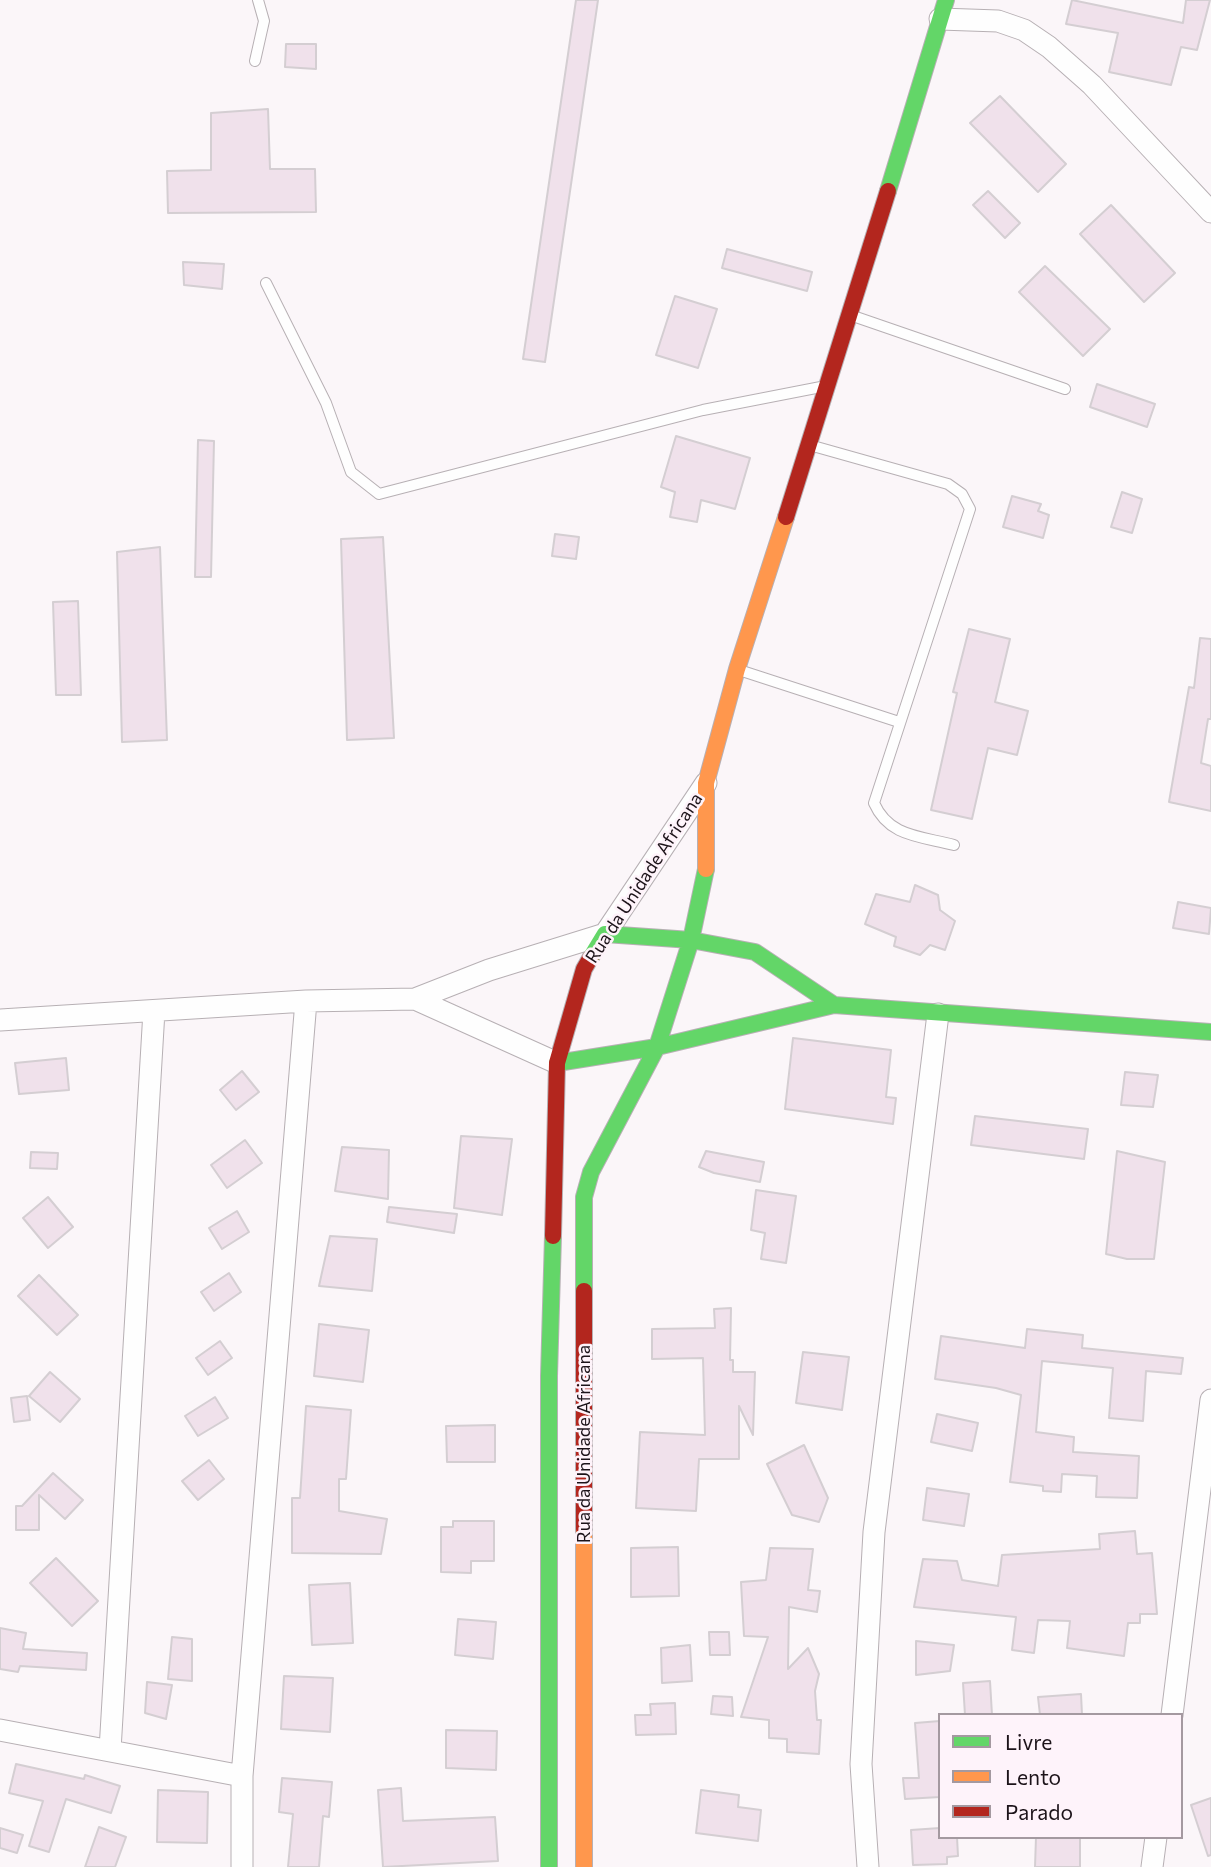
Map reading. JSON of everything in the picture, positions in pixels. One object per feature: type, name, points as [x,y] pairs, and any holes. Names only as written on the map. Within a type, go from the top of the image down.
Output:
[{"type":"street","points":[[706,783],[737,670],[829,385],[943,10],[998,21],[1024,30],[1049,47],[1092,85],[1211,212]]},
{"type":"street","name":"Rua da Unidade Africana","points":[[549,1867],[549,1376],[557,1063],[584,969],[706,783]]},
{"type":"street","name":"Rua da Unidade Africana","points":[[584,1867],[584,1197],[591,1172],[657,1047],[691,940],[707,863],[706,783]]},
{"type":"street","points":[[0,1020],[306,1001],[415,999],[489,970],[605,934],[691,940],[755,952],[834,1005]]},
{"type":"street","points":[[415,999],[557,1063],[657,1047],[834,1005],[1211,1032]]},
{"type":"street","points":[[242,1867],[243,1776],[306,1001]]},
{"type":"street","points":[[110,1750],[154,1011]]},
{"type":"street","points":[[868,1867],[861,1764],[874,1532],[938,1014]]},
{"type":"street","points":[[1172,1713],[1211,1399]]},
{"type":"street","points":[[0,1730],[243,1776]]},
{"type":"street","points":[[1152,1867],[1156,1839]]},
{"type":"lane","points":[[256,61],[264,21],[258,0]]},
{"type":"lane","points":[[266,283],[326,403],[351,472],[379,494],[703,410],[829,385]]},
{"type":"lane","points":[[850,315],[1065,389]]},
{"type":"lane","points":[[810,445],[948,484],[962,494],[970,509],[874,803],[880,817],[891,829],[954,845]]},
{"type":"lane","points":[[737,670],[899,722]]},
{"type":"building","points":[[576,0],[598,0],[545,362],[523,359]]},
{"type":"building","points":[[1072,0],[1183,23],[1186,0],[1210,0],[1197,50],[1181,47],[1171,85],[1109,72],[1118,33],[1066,24]]},
{"type":"building","points":[[286,44],[316,44],[316,69],[285,67]]},
{"type":"building","points":[[1000,96],[1066,164],[1038,192],[970,123]]},
{"type":"building","points":[[268,109],[270,169],[315,169],[316,212],[168,213],[167,171],[211,170],[211,113]]},
{"type":"building","points":[[988,191],[1020,223],[1005,238],[973,205]]},
{"type":"building","points":[[1111,205],[1175,273],[1144,302],[1080,234]]},
{"type":"building","points":[[727,249],[812,272],[807,291],[722,268]]},
{"type":"building","points":[[183,262],[224,264],[222,289],[184,285]]},
{"type":"building","points":[[1045,266],[1110,329],[1083,356],[1019,292]]},
{"type":"building","points":[[675,296],[717,309],[698,368],[656,355]]},
{"type":"building","points":[[1097,384],[1155,404],[1147,427],[1090,407]]},
{"type":"building","points":[[676,436],[750,458],[735,509],[701,500],[697,522],[670,517],[675,492],[661,487]]},
{"type":"building","points":[[198,440],[214,441],[211,577],[195,577]]},
{"type":"building","points":[[1122,492],[1142,499],[1132,533],[1111,527]]},
{"type":"building","points":[[1012,496],[1041,504],[1038,511],[1049,515],[1043,538],[1003,527]]},
{"type":"building","points":[[555,534],[579,537],[576,559],[552,556]]},
{"type":"building","points":[[383,537],[394,738],[347,740],[341,539]]},
{"type":"building","points":[[160,547],[167,740],[122,742],[117,552]]},
{"type":"building","points":[[78,601],[81,695],[56,695],[53,602]]},
{"type":"building","points":[[969,629],[1010,639],[995,702],[1028,711],[1017,755],[988,748],[972,819],[931,810],[957,693],[953,692]]},
{"type":"building","points":[[1200,638],[1211,639],[1211,719],[1208,719],[1201,763],[1211,766],[1211,811],[1169,802],[1189,687],[1194,688]]},
{"type":"building","points":[[915,885],[938,895],[940,910],[955,921],[945,950],[930,945],[920,955],[894,946],[896,937],[865,924],[876,894],[910,902]]},
{"type":"building","points":[[1178,902],[1211,908],[1209,934],[1173,928]]},
{"type":"building","points":[[793,1038],[891,1050],[886,1097],[896,1098],[893,1124],[785,1109]]},
{"type":"building","points":[[66,1058],[69,1090],[19,1094],[15,1063]]},
{"type":"building","points":[[242,1071],[259,1092],[236,1110],[220,1090]]},
{"type":"building","points":[[1125,1072],[1158,1075],[1153,1107],[1121,1105]]},
{"type":"building","points":[[975,1116],[1088,1129],[1084,1159],[971,1145]]},
{"type":"building","points":[[461,1136],[512,1139],[502,1215],[454,1208]]},
{"type":"building","points":[[245,1140],[262,1163],[227,1188],[211,1165]]},
{"type":"building","points":[[342,1147],[389,1150],[388,1199],[335,1191]]},
{"type":"building","points":[[706,1151],[764,1162],[760,1182],[714,1173],[699,1167]]},
{"type":"building","points":[[1117,1151],[1165,1162],[1154,1259],[1127,1259],[1106,1254]]},
{"type":"building","points":[[31,1152],[58,1153],[57,1169],[30,1168]]},
{"type":"building","points":[[756,1190],[796,1196],[786,1263],[761,1259],[765,1233],[751,1230]]},
{"type":"building","points":[[48,1197],[73,1227],[48,1248],[23,1218]]},
{"type":"building","points":[[389,1207],[457,1214],[454,1233],[387,1222]]},
{"type":"building","points":[[237,1211],[249,1232],[222,1249],[209,1228]]},
{"type":"building","points":[[330,1236],[377,1239],[372,1291],[319,1286]]},
{"type":"building","points":[[229,1273],[241,1292],[214,1311],[201,1292]]},
{"type":"building","points":[[39,1275],[78,1315],[57,1335],[18,1296]]},
{"type":"building","points":[[731,1308],[730,1360],[733,1360],[733,1372],[755,1372],[753,1435],[739,1406],[739,1459],[699,1459],[696,1511],[636,1508],[640,1432],[705,1435],[703,1358],[652,1359],[652,1329],[715,1328],[714,1309]]},
{"type":"building","points":[[319,1324],[369,1330],[363,1382],[314,1376]]},
{"type":"building","points":[[1027,1329],[1083,1335],[1082,1348],[1183,1358],[1181,1374],[1146,1371],[1143,1421],[1109,1418],[1113,1368],[1042,1361],[1036,1432],[1074,1437],[1073,1452],[1139,1456],[1137,1498],[1096,1497],[1097,1476],[1062,1474],[1061,1492],[1043,1491],[1043,1486],[1010,1482],[1021,1395],[996,1388],[935,1379],[941,1336],[1025,1348]]},
{"type":"building","points":[[220,1341],[232,1358],[208,1375],[196,1358]]},
{"type":"building","points":[[803,1352],[849,1357],[842,1410],[796,1403]]},
{"type":"building","points":[[50,1372],[80,1399],[60,1422],[29,1396]]},
{"type":"building","points":[[27,1396],[30,1420],[14,1422],[11,1398]]},
{"type":"building","points":[[215,1397],[228,1418],[198,1436],[185,1416]]},
{"type":"building","points":[[306,1406],[351,1410],[346,1479],[339,1479],[339,1511],[387,1519],[381,1554],[292,1553],[292,1498],[300,1498]]},
{"type":"building","points":[[937,1414],[978,1423],[972,1451],[931,1442]]},
{"type":"building","points":[[495,1425],[495,1462],[447,1462],[446,1426]]},
{"type":"building","points":[[804,1445],[828,1498],[819,1522],[792,1515],[767,1464]]},
{"type":"building","points":[[209,1460],[224,1479],[198,1500],[182,1481]]},
{"type":"building","points":[[53,1473],[83,1500],[65,1519],[39,1495],[39,1530],[16,1530],[16,1506],[22,1506]]},
{"type":"building","points":[[927,1488],[969,1494],[964,1526],[923,1520]]},
{"type":"building","points":[[453,1521],[494,1521],[494,1561],[471,1561],[471,1573],[441,1572],[441,1527],[453,1527]]},
{"type":"building","points":[[1135,1531],[1137,1554],[1152,1553],[1157,1614],[1140,1614],[1140,1623],[1128,1623],[1124,1656],[1067,1648],[1070,1621],[1038,1620],[1034,1653],[1012,1650],[1016,1617],[914,1607],[923,1559],[957,1561],[962,1580],[998,1586],[1002,1555],[1100,1549],[1099,1534]]},
{"type":"building","points":[[678,1547],[679,1596],[631,1597],[631,1548]]},
{"type":"building","points":[[770,1548],[813,1549],[808,1590],[820,1591],[817,1612],[789,1607],[788,1669],[808,1648],[819,1674],[815,1691],[817,1720],[821,1720],[819,1754],[787,1752],[787,1739],[769,1738],[769,1720],[741,1717],[768,1637],[744,1636],[741,1582],[766,1580]]},
{"type":"building","points":[[56,1558],[98,1601],[72,1626],[30,1583]]},
{"type":"building","points":[[350,1583],[353,1643],[312,1645],[309,1585]]},
{"type":"building","points":[[458,1619],[496,1622],[493,1659],[455,1655]]},
{"type":"building","points":[[0,1628],[26,1633],[23,1649],[87,1653],[86,1670],[20,1666],[18,1672],[0,1669]]},
{"type":"building","points":[[709,1632],[729,1632],[730,1655],[710,1655]]},
{"type":"building","points":[[172,1637],[192,1639],[192,1681],[168,1679]]},
{"type":"building","points":[[916,1641],[954,1645],[950,1671],[916,1675]]},
{"type":"building","points":[[690,1645],[692,1681],[662,1683],[661,1648]]},
{"type":"building","points":[[284,1676],[333,1678],[330,1732],[281,1729]]},
{"type":"building","points":[[990,1681],[992,1713],[965,1713],[963,1683]]},
{"type":"building","points":[[147,1682],[172,1685],[166,1719],[145,1713]]},
{"type":"building","points":[[1081,1694],[1082,1713],[1040,1713],[1038,1697]]},
{"type":"building","points":[[713,1696],[732,1697],[733,1716],[711,1714]]},
{"type":"building","points":[[675,1703],[676,1734],[636,1735],[635,1715],[651,1715],[650,1704]]},
{"type":"building","points":[[938,1721],[938,1797],[905,1799],[903,1778],[919,1778],[915,1723]]},
{"type":"building","points":[[446,1730],[497,1731],[496,1770],[446,1768]]},
{"type":"building","points":[[16,1764],[84,1779],[85,1775],[120,1786],[111,1813],[66,1799],[49,1852],[29,1846],[43,1801],[9,1793]]},
{"type":"building","points":[[282,1778],[332,1782],[329,1817],[323,1816],[319,1867],[288,1867],[293,1814],[279,1812]]},
{"type":"building","points":[[401,1788],[403,1821],[495,1817],[498,1861],[383,1867],[378,1790]]},
{"type":"building","points":[[158,1790],[208,1792],[207,1843],[157,1842]]},
{"type":"building","points":[[701,1790],[739,1795],[738,1807],[761,1810],[758,1841],[696,1833]]},
{"type":"building","points":[[1211,1798],[1211,1855],[1208,1856],[1191,1805]]},
{"type":"building","points":[[99,1827],[126,1837],[115,1867],[85,1867]]},
{"type":"building","points":[[0,1828],[23,1835],[17,1853],[0,1848]]},
{"type":"building","points":[[938,1828],[938,1839],[957,1839],[958,1856],[947,1857],[947,1864],[913,1865],[911,1830]]},
{"type":"building","points":[[1036,1839],[1080,1839],[1080,1867],[1035,1867]]},
{"type":"traffic: fast","points":[[888,191],[946,0]]},
{"type":"traffic: fast","points":[[584,1291],[584,1197],[591,1172],[657,1047],[691,940],[706,869]]},
{"type":"traffic: fast","points":[[591,957],[605,934],[691,940],[755,952],[834,1005]]},
{"type":"traffic: fast","points":[[557,1063],[657,1047],[834,1005],[1211,1032]]},
{"type":"traffic: fast","points":[[549,1867],[549,1376],[553,1236]]},
{"type":"traffic: slow","points":[[706,869],[706,783],[737,669],[786,517]]},
{"type":"traffic: slow","points":[[584,1529],[584,1867]]},
{"type":"traffic: jam","points":[[786,517],[888,191]]},
{"type":"traffic: jam","points":[[553,1236],[557,1063],[584,969],[591,957]]},
{"type":"traffic: jam","points":[[584,1291],[584,1529]]}]
